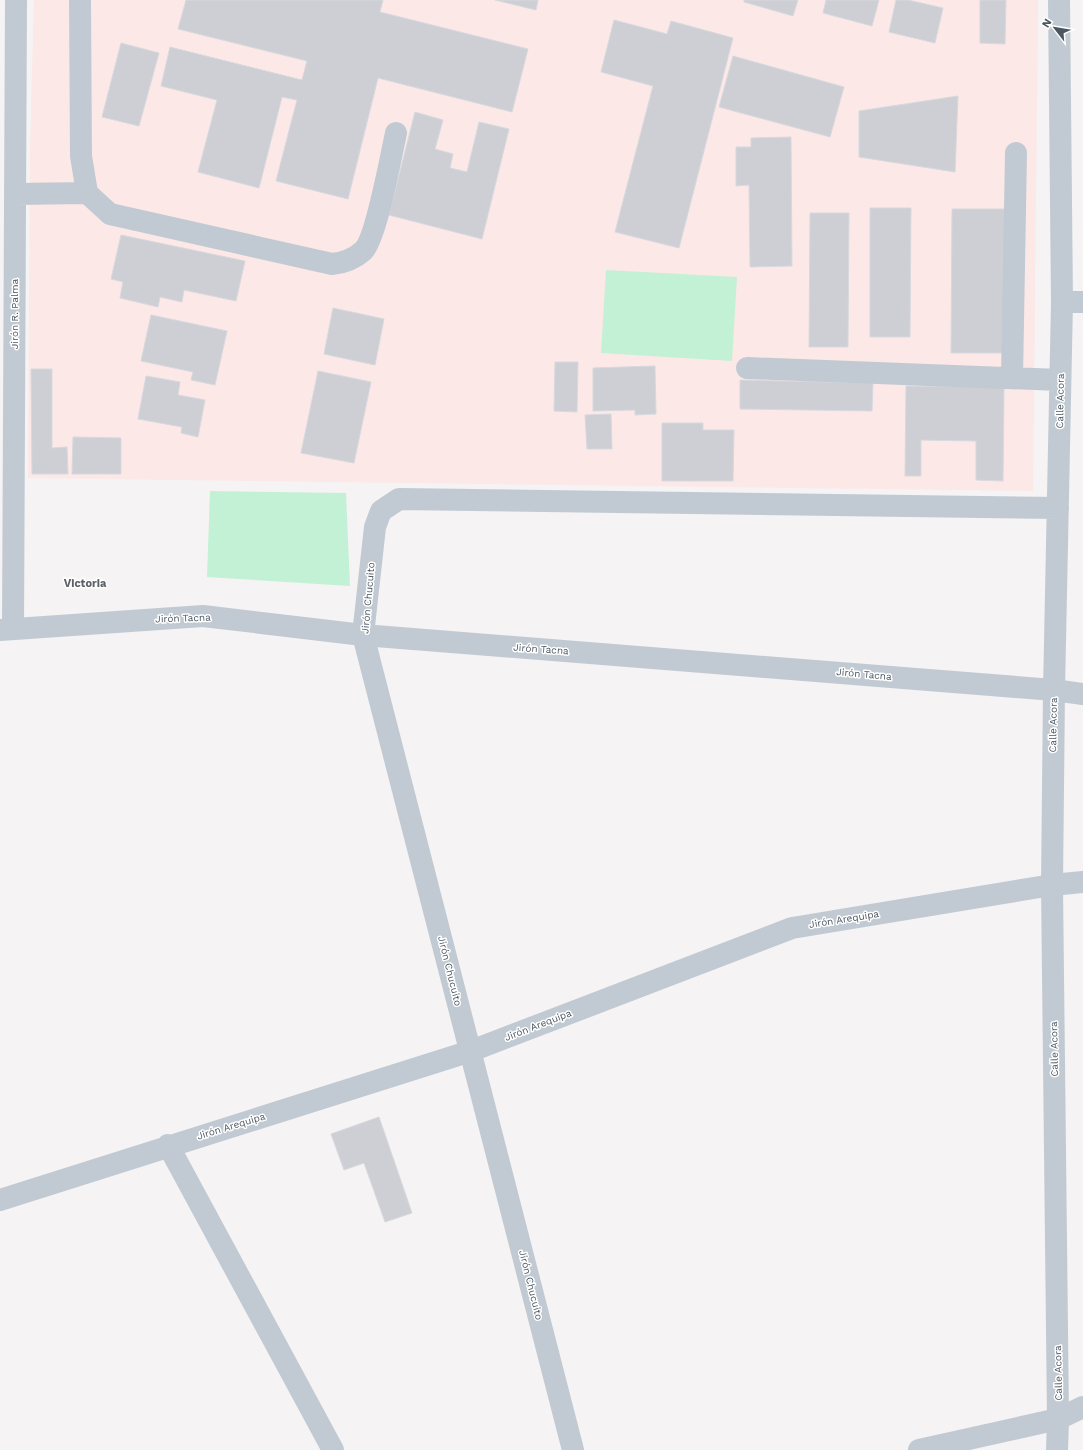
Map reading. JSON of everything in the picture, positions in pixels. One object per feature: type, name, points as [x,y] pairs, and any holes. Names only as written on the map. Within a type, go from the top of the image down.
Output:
[{"type":"street","name":"Jirón R. Palma","points":[[6,629],[15,194],[16,0]]},
{"type":"street","points":[[80,0],[81,156],[87,193],[110,214],[332,264],[344,262],[364,250],[373,233],[396,134]]},
{"type":"street","name":"Calle Acora","points":[[1057,1450],[1058,1419],[1052,885],[1054,690],[1060,380],[1072,302],[1059,0]]},
{"type":"street","points":[[1012,378],[1016,153]]},
{"type":"street","points":[[15,194],[87,193]]},
{"type":"street","points":[[746,368],[1060,380]]},
{"type":"street","name":"Jirón Chucuito","points":[[573,1450],[363,635],[375,527],[381,511],[399,499],[1058,508]]},
{"type":"street","name":"Jirón Tacna","points":[[6,629],[203,616],[363,635],[1054,690],[1083,694]]},
{"type":"street","name":"Jirón Arequipa","points":[[0,1200],[168,1145],[471,1051],[792,928],[1052,885],[1083,882]]},
{"type":"street","points":[[168,1145],[333,1450]]},
{"type":"street","points":[[919,1450],[1058,1419],[1083,1407]]},
{"type":"shaded area","points":[[34,0],[1038,0],[1033,491],[28,478],[30,149]]},
{"type":"green space","points":[[606,270],[737,277],[732,361],[601,353]]},
{"type":"green space","points":[[210,491],[346,493],[350,586],[207,577]]},
{"type":"building","points":[[186,0],[383,0],[380,12],[528,49],[512,112],[378,78],[348,199],[276,181],[297,100],[282,97],[259,188],[198,172],[217,100],[161,86],[170,47],[302,80],[307,61],[178,29]]},
{"type":"building","points":[[495,0],[538,0],[536,10]]},
{"type":"building","points":[[744,0],[798,0],[793,16],[744,2]]},
{"type":"building","points":[[826,0],[879,0],[872,26],[823,13]]},
{"type":"building","points":[[896,0],[908,0],[943,8],[935,43],[889,32]]},
{"type":"building","points":[[980,0],[1006,0],[1005,44],[980,43]]},
{"type":"building","points":[[614,20],[667,34],[671,21],[733,38],[679,248],[615,232],[653,86],[601,72]]},
{"type":"building","points":[[121,43],[159,53],[139,126],[102,117]]},
{"type":"building","points":[[733,56],[844,87],[830,137],[719,107]]},
{"type":"building","points":[[958,96],[955,172],[859,157],[859,111]]},
{"type":"building","points":[[415,112],[443,120],[435,149],[453,154],[450,168],[467,172],[479,122],[509,129],[482,239],[389,215]]},
{"type":"building","points":[[791,137],[792,266],[750,267],[749,185],[736,186],[736,147],[751,147],[751,138]]},
{"type":"building","points":[[870,208],[911,208],[910,337],[870,337]]},
{"type":"building","points":[[952,209],[1005,209],[1005,353],[951,353]]},
{"type":"building","points":[[810,213],[849,213],[848,347],[809,347]]},
{"type":"building","points":[[121,235],[245,261],[236,301],[184,290],[182,302],[160,297],[158,307],[120,298],[123,282],[111,279]]},
{"type":"building","points":[[333,308],[384,319],[375,365],[324,354]]},
{"type":"building","points":[[151,315],[227,331],[215,385],[191,380],[193,372],[141,361]]},
{"type":"building","points":[[555,362],[578,362],[577,412],[554,411]]},
{"type":"building","points":[[655,366],[656,414],[635,415],[635,410],[593,411],[593,368]]},
{"type":"building","points":[[31,369],[52,369],[52,448],[67,447],[68,474],[32,474]]},
{"type":"building","points":[[318,371],[371,382],[354,463],[301,453]]},
{"type":"building","points":[[146,376],[180,382],[178,395],[205,400],[198,437],[181,433],[182,427],[138,419]]},
{"type":"building","points":[[740,380],[873,383],[872,411],[740,409]]},
{"type":"building","points":[[906,386],[1004,387],[1003,481],[976,480],[976,441],[921,440],[921,476],[905,476]]},
{"type":"building","points":[[611,414],[612,449],[587,449],[585,415]]},
{"type":"building","points":[[662,423],[703,423],[703,430],[734,430],[733,481],[662,481]]},
{"type":"building","points":[[73,437],[121,438],[121,474],[72,474]]},
{"type":"building","points":[[379,1117],[412,1213],[385,1222],[364,1163],[344,1170],[331,1134]]},
{"type":"district","name":"Victoria","points":[[85,583]]}]
